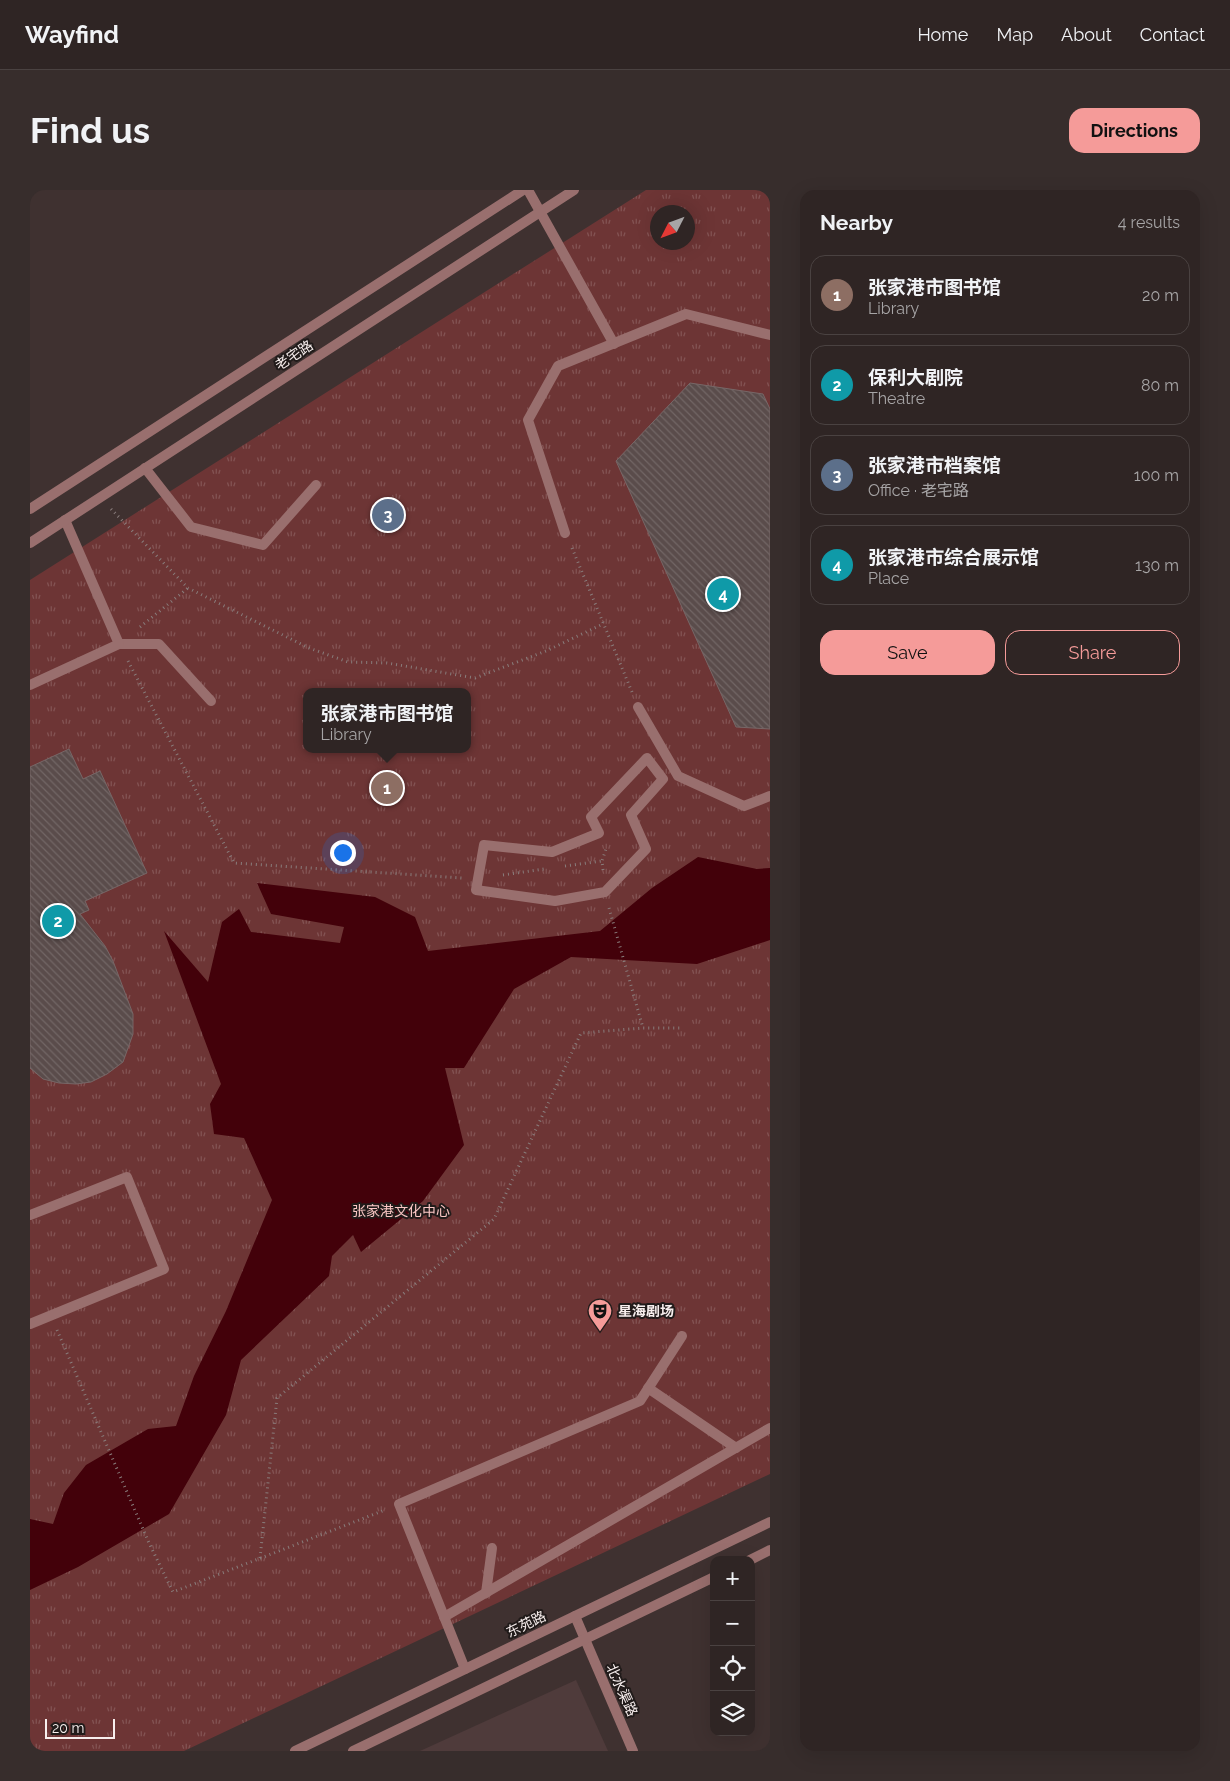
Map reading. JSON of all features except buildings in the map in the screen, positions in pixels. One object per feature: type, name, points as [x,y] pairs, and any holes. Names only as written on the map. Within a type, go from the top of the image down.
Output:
[{"type":"street","name":"老宅路","points":[[30,509],[523,190]]},
{"type":"street","points":[[528,190],[614,344]]},
{"type":"street","name":"老宅路","points":[[30,542],[574,190]]},
{"type":"street","points":[[566,533],[528,420],[558,366],[686,314],[770,335]]},
{"type":"street","points":[[144,468],[190,527],[263,545],[316,485]]},
{"type":"street","points":[[65,520],[119,644]]},
{"type":"street","points":[[30,685],[119,644],[159,644],[211,701]]},
{"type":"street","points":[[638,707],[678,776],[744,806],[770,796]]},
{"type":"street","points":[[648,758],[663,779],[631,816],[646,849],[605,892],[555,901],[476,890],[484,845],[552,852],[599,833],[591,817],[648,758]]},
{"type":"street","points":[[30,1215],[127,1177],[164,1269],[30,1324]]},
{"type":"street","points":[[465,1669],[399,1504],[640,1401],[682,1336]]},
{"type":"street","points":[[648,1388],[736,1448]]},
{"type":"street","points":[[444,1617],[770,1428]]},
{"type":"street","name":"东苑路","points":[[295,1751],[770,1522]]},
{"type":"street","points":[[486,1593],[492,1548]]},
{"type":"street","points":[[755,1558],[770,1550]]},
{"type":"street","points":[[353,1751],[710,1579]]},
{"type":"street","name":"北水渠路","points":[[575,1616],[634,1751]]},
{"type":"path","points":[[100,497],[188,588],[309,648],[348,662],[387,662],[475,678],[546,651],[603,624]]},
{"type":"path","points":[[566,533],[638,707]]},
{"type":"path","points":[[188,588],[119,644],[234,863],[479,879]]},
{"type":"path","points":[[605,892],[643,1028]]},
{"type":"path","points":[[260,1558],[277,1398],[494,1220],[581,1033],[643,1028],[682,1028]]},
{"type":"path","points":[[50,1316],[108,1443],[149,1543],[173,1592],[399,1504]]},
{"type":"shaded area","points":[[698,857],[757,869],[770,868],[770,940],[697,964],[571,957],[514,989],[464,1068],[445,1068],[464,1145],[423,1201],[361,1252],[353,1235],[332,1256],[329,1276],[241,1360],[226,1415],[169,1514],[78,1567],[30,1590],[30,1519],[53,1524],[64,1493],[86,1465],[148,1429],[176,1426],[194,1376],[226,1311],[272,1200],[244,1138],[214,1134],[210,1104],[221,1084],[164,931],[208,982],[222,922],[239,909],[251,932],[340,943],[344,927],[271,914],[257,883],[375,897],[415,917],[428,951],[600,931],[652,888]]},
{"type":"shaded area","points":[[576,1680],[608,1751],[420,1751]]},
{"type":"green space","name":"张家港文化中心","points":[[646,190],[770,190],[770,1474],[184,1751],[30,1751],[30,580]]},
{"type":"place","name":"张家港市档案馆","points":[[388,515]]},
{"type":"place","name":"张家港市综合展示馆","points":[[723,594]]},
{"type":"place","name":"张家港市图书馆","points":[[387,788]]},
{"type":"place","name":"保利大剧院","points":[[58,921]]},
{"type":"place","name":"星海剧场","points":[[600,1332]]}]
